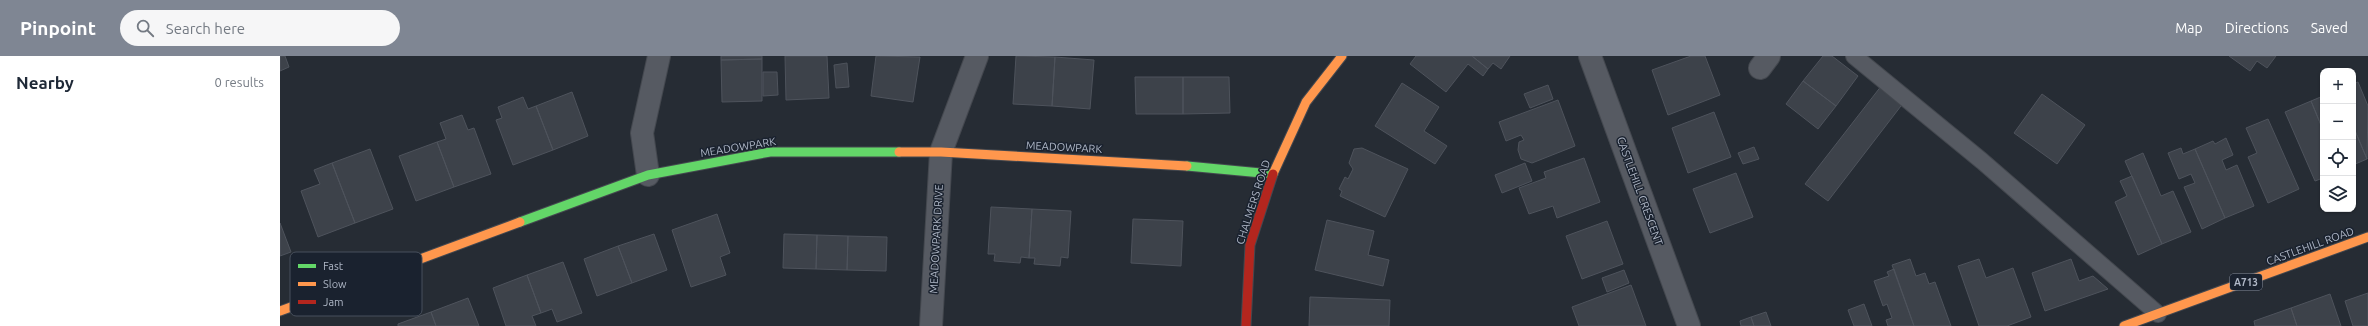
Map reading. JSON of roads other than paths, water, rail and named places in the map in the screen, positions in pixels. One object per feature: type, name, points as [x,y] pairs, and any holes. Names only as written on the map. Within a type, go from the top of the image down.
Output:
[{"type":"street","points":[[648,175],[642,133],[659,56]]},
{"type":"street","name":"MEADOWPARK DRIVE","points":[[931,326],[941,152],[976,56]]},
{"type":"street","name":"CHALMERS ROAD","points":[[1246,326],[1250,245],[1273,174],[1306,102],[1342,56]]},
{"type":"street","name":"CASTLEHILL CRESCENT","points":[[1590,56],[1689,326]]},
{"type":"street","name":"MEADOWPARK","points":[[422,259],[648,175],[770,152],[941,152],[1192,166],[1273,174]]},
{"type":"street","name":"CASTLEHILL ROAD","points":[[2124,326],[2368,237]]},
{"type":"street","name":"MEADOWPARK","points":[[280,312],[290,308]]},
{"type":"lane","points":[[1854,56],[1982,160],[2158,314]]}]
